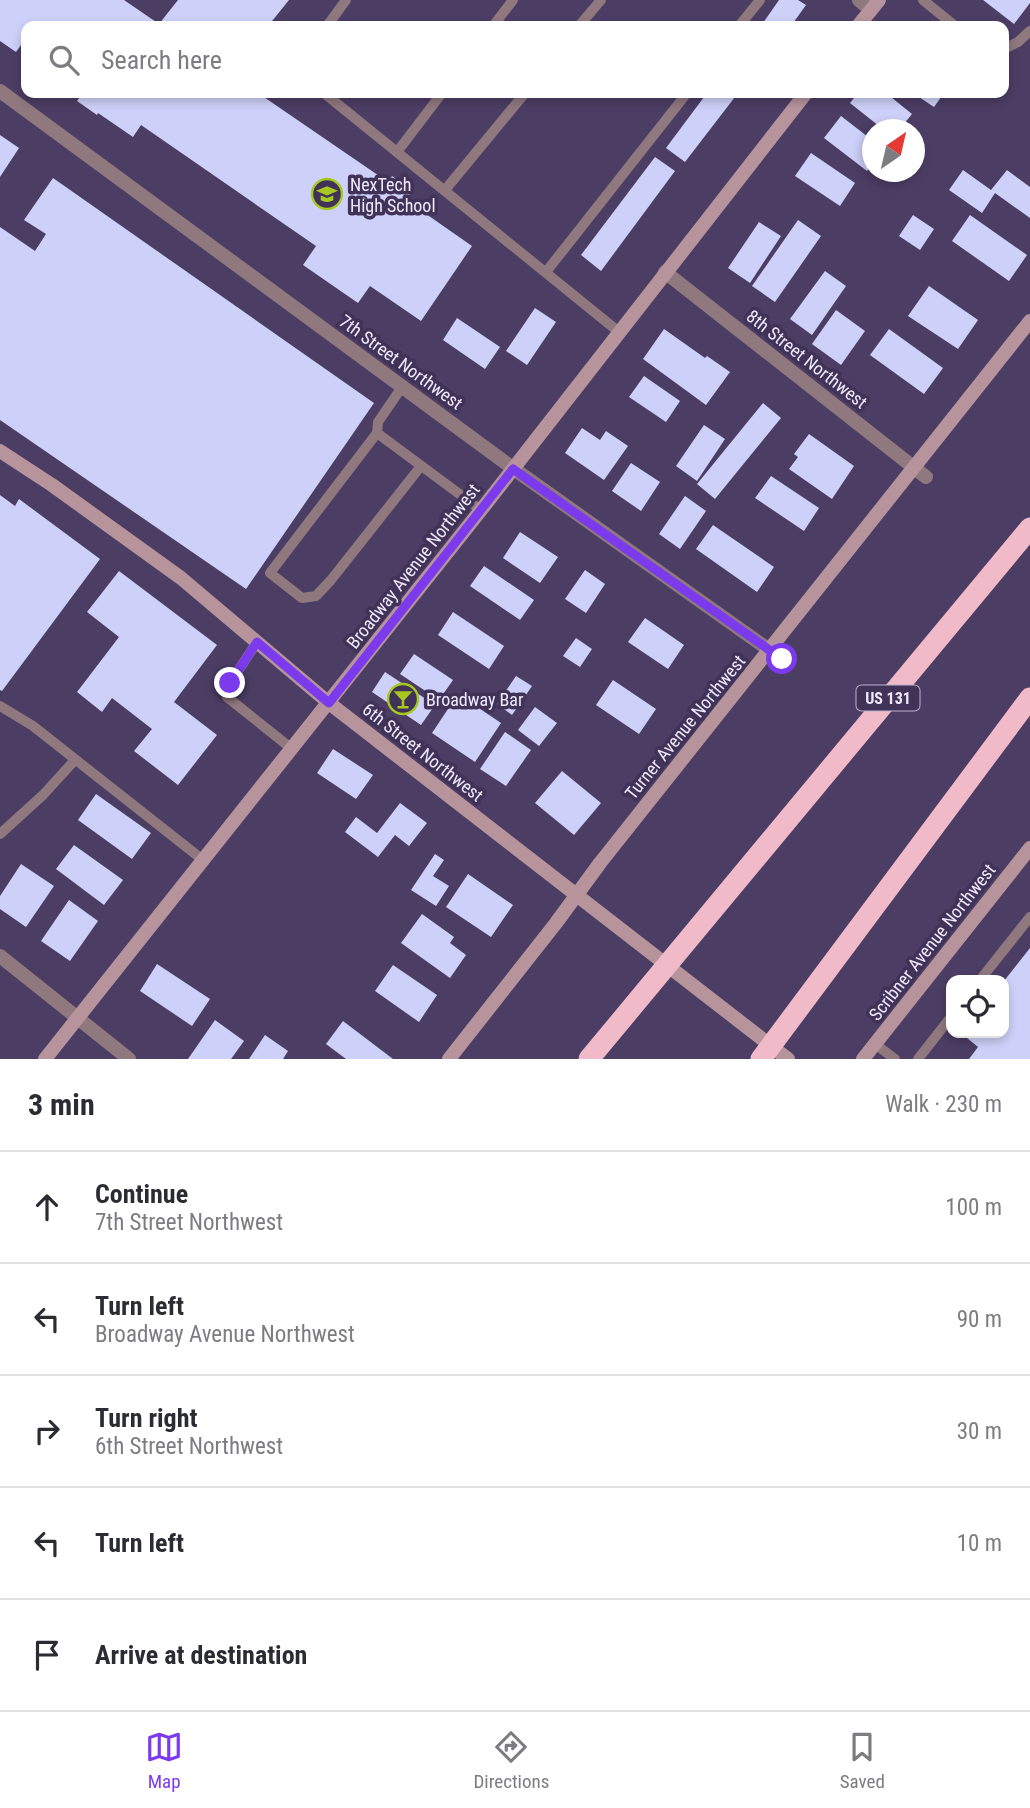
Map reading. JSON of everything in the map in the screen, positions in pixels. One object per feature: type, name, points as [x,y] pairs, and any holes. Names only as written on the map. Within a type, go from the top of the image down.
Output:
[{"type":"highway","name":"US 131","points":[[589,1059],[1030,528]]},
{"type":"highway","points":[[761,1059],[1030,698]]},
{"type":"highway","points":[[595,1059],[618,1025]]},
{"type":"street","points":[[859,0],[875,5],[862,21]]},
{"type":"street","name":"7th Street Northwest","points":[[0,91],[513,469],[776,655]]},
{"type":"street","name":"Broadway Avenue Northwest","points":[[45,1059],[329,703],[802,98]]},
{"type":"street","name":"8th Street Northwest","points":[[665,272],[920,472]]},
{"type":"street","name":"Turner Avenue Northwest","points":[[449,1059],[576,896],[776,655],[920,472],[1030,321]]},
{"type":"street","name":"6th Street Northwest","points":[[0,451],[181,578],[329,703],[788,1059]]},
{"type":"street","name":"Scribner Avenue Northwest","points":[[863,1059],[1027,858]]},
{"type":"street","points":[[0,956],[129,1059]]},
{"type":"lane","points":[[331,21],[346,0]]},
{"type":"lane","points":[[497,21],[513,0]]},
{"type":"lane","points":[[583,21],[600,0]]},
{"type":"lane","points":[[743,21],[760,0]]},
{"type":"lane","points":[[923,0],[949,21]]},
{"type":"lane","points":[[1009,46],[1030,31]]},
{"type":"lane","points":[[330,98],[619,331]]},
{"type":"lane","points":[[397,152],[438,98]]},
{"type":"lane","points":[[445,190],[521,98]]},
{"type":"lane","points":[[546,272],[683,98]]},
{"type":"lane","points":[[402,387],[378,422],[377,433],[270,573],[302,598],[316,596],[421,466]]},
{"type":"lane","points":[[377,433],[481,510]]},
{"type":"lane","points":[[257,642],[230,683],[227,696],[292,749]]},
{"type":"lane","points":[[0,706],[33,726],[203,860]]},
{"type":"lane","points":[[0,834],[43,795],[75,760]]},
{"type":"lane","points":[[984,975],[1030,917]]},
{"type":"lane","points":[[918,1059],[946,1023]]},
{"type":"lane","points":[[875,1044],[895,1059]]},
{"type":"building","points":[[0,0],[124,0],[155,21],[21,21],[21,45],[16,52],[0,41]]},
{"type":"building","points":[[178,0],[289,0],[272,21],[161,21]]},
{"type":"building","points":[[779,0],[798,0],[806,5],[795,21],[764,21]]},
{"type":"building","points":[[983,0],[1030,0],[1030,3],[1014,24]]},
{"type":"building","points":[[79,98],[265,98],[388,182],[392,176],[412,191],[406,200],[472,246],[421,321],[370,286],[358,303],[303,265],[316,246],[141,125],[133,137],[77,101]]},
{"type":"building","points":[[703,98],[734,98],[685,162],[666,148]]},
{"type":"building","points":[[854,98],[892,98],[912,114],[908,119],[870,119],[850,103]]},
{"type":"building","points":[[920,98],[940,98],[934,107]]},
{"type":"building","points":[[841,116],[862,132],[862,167],[824,138]]},
{"type":"building","points":[[0,135],[19,148],[0,177]]},
{"type":"building","points":[[811,153],[855,183],[840,206],[795,176]]},
{"type":"building","points":[[655,157],[675,171],[601,271],[581,255]]},
{"type":"building","points":[[963,170],[991,190],[1007,170],[1030,187],[1030,218],[995,193],[982,213],[949,190]]},
{"type":"building","points":[[53,178],[374,403],[246,589],[0,420],[0,227],[35,251],[46,234],[24,220]]},
{"type":"building","points":[[913,215],[934,229],[920,250],[899,236]]},
{"type":"building","points":[[970,215],[1027,255],[1009,281],[952,241]]},
{"type":"building","points":[[798,220],[821,236],[775,302],[752,286]]},
{"type":"building","points":[[759,222],[781,236],[750,283],[728,268]]},
{"type":"building","points":[[825,271],[846,286],[812,335],[790,319]]},
{"type":"building","points":[[929,286],[978,320],[958,349],[908,316]]},
{"type":"building","points":[[535,308],[556,322],[527,365],[506,351]]},
{"type":"building","points":[[836,310],[865,331],[841,365],[812,344]]},
{"type":"building","points":[[457,318],[500,347],[485,369],[443,340]]},
{"type":"building","points":[[664,329],[730,372],[706,405],[643,359]]},
{"type":"building","points":[[889,329],[943,368],[924,394],[870,355]]},
{"type":"building","points":[[644,376],[680,401],[666,422],[629,397]]},
{"type":"building","points":[[763,403],[781,418],[715,499],[697,484]]},
{"type":"building","points":[[704,425],[725,439],[697,481],[676,466]]},
{"type":"building","points":[[582,428],[600,440],[606,431],[628,446],[604,480],[565,453]]},
{"type":"building","points":[[809,434],[854,466],[832,499],[789,469],[798,457],[794,454]]},
{"type":"building","points":[[631,463],[660,482],[641,511],[612,491]]},
{"type":"building","points":[[771,476],[819,508],[804,531],[755,498]]},
{"type":"building","points":[[0,495],[15,506],[19,499],[100,559],[2,691],[0,690]]},
{"type":"building","points":[[685,496],[706,511],[680,549],[659,534]]},
{"type":"building","points":[[713,525],[774,567],[757,592],[696,549]]},
{"type":"building","points":[[520,532],[558,557],[540,583],[503,558]]},
{"type":"building","points":[[484,566],[534,600],[520,620],[470,586]]},
{"type":"building","points":[[585,570],[605,584],[586,613],[565,599]]},
{"type":"building","points":[[119,571],[217,645],[174,702],[217,735],[178,785],[134,751],[152,729],[112,698],[102,712],[77,692],[119,637],[87,612]]},
{"type":"building","points":[[453,612],[504,646],[489,669],[438,635]]},
{"type":"building","points":[[645,618],[684,645],[668,669],[628,642]]},
{"type":"building","points":[[576,638],[592,649],[580,667],[563,656]]},
{"type":"building","points":[[414,654],[453,680],[439,700],[400,674]]},
{"type":"building","name":"Broadway Bar","points":[[385,672],[435,705],[421,725],[372,692]]},
{"type":"building","points":[[516,676],[532,686],[512,715],[497,704]]},
{"type":"building","points":[[613,680],[656,709],[639,734],[596,705]]},
{"type":"building","points":[[458,694],[501,723],[475,762],[432,733]]},
{"type":"building","points":[[535,707],[557,723],[539,746],[518,730]]},
{"type":"building","points":[[505,732],[531,750],[506,786],[480,769]]},
{"type":"building","points":[[333,749],[373,775],[356,799],[317,773]]},
{"type":"building","points":[[562,771],[601,803],[574,835],[535,803]]},
{"type":"building","points":[[96,794],[151,833],[132,859],[78,820]]},
{"type":"building","points":[[400,803],[427,823],[409,846],[395,835],[378,857],[345,832],[356,817],[377,833]]},
{"type":"building","points":[[74,845],[123,880],[104,905],[56,869]]},
{"type":"building","points":[[435,854],[444,860],[433,876],[449,886],[436,906],[411,890]]},
{"type":"building","points":[[21,864],[54,886],[26,927],[0,909],[0,896]]},
{"type":"building","points":[[468,874],[513,905],[491,937],[446,907]]},
{"type":"building","points":[[69,900],[98,921],[70,961],[41,941]]},
{"type":"building","points":[[422,914],[454,937],[450,943],[466,955],[450,978],[401,943]]},
{"type":"building","points":[[1030,948],[1030,1059],[969,1059],[978,1047],[967,1038],[1009,1038],[1009,975]]},
{"type":"building","points":[[157,964],[210,999],[192,1026],[140,991]]},
{"type":"building","points":[[393,965],[437,995],[419,1022],[375,991]]},
{"type":"building","points":[[215,1020],[244,1041],[231,1059],[188,1059]]},
{"type":"building","points":[[343,1021],[393,1059],[346,1059],[326,1044]]},
{"type":"building","points":[[265,1035],[288,1051],[283,1059],[249,1059]]},
{"type":"place","name":"NexTech High School","points":[[327,194]]},
{"type":"place","name":"Broadway Bar","points":[[403,699]]},
{"type":"route","points":[[230,683],[257,642],[329,703],[513,469],[782,659]]}]
